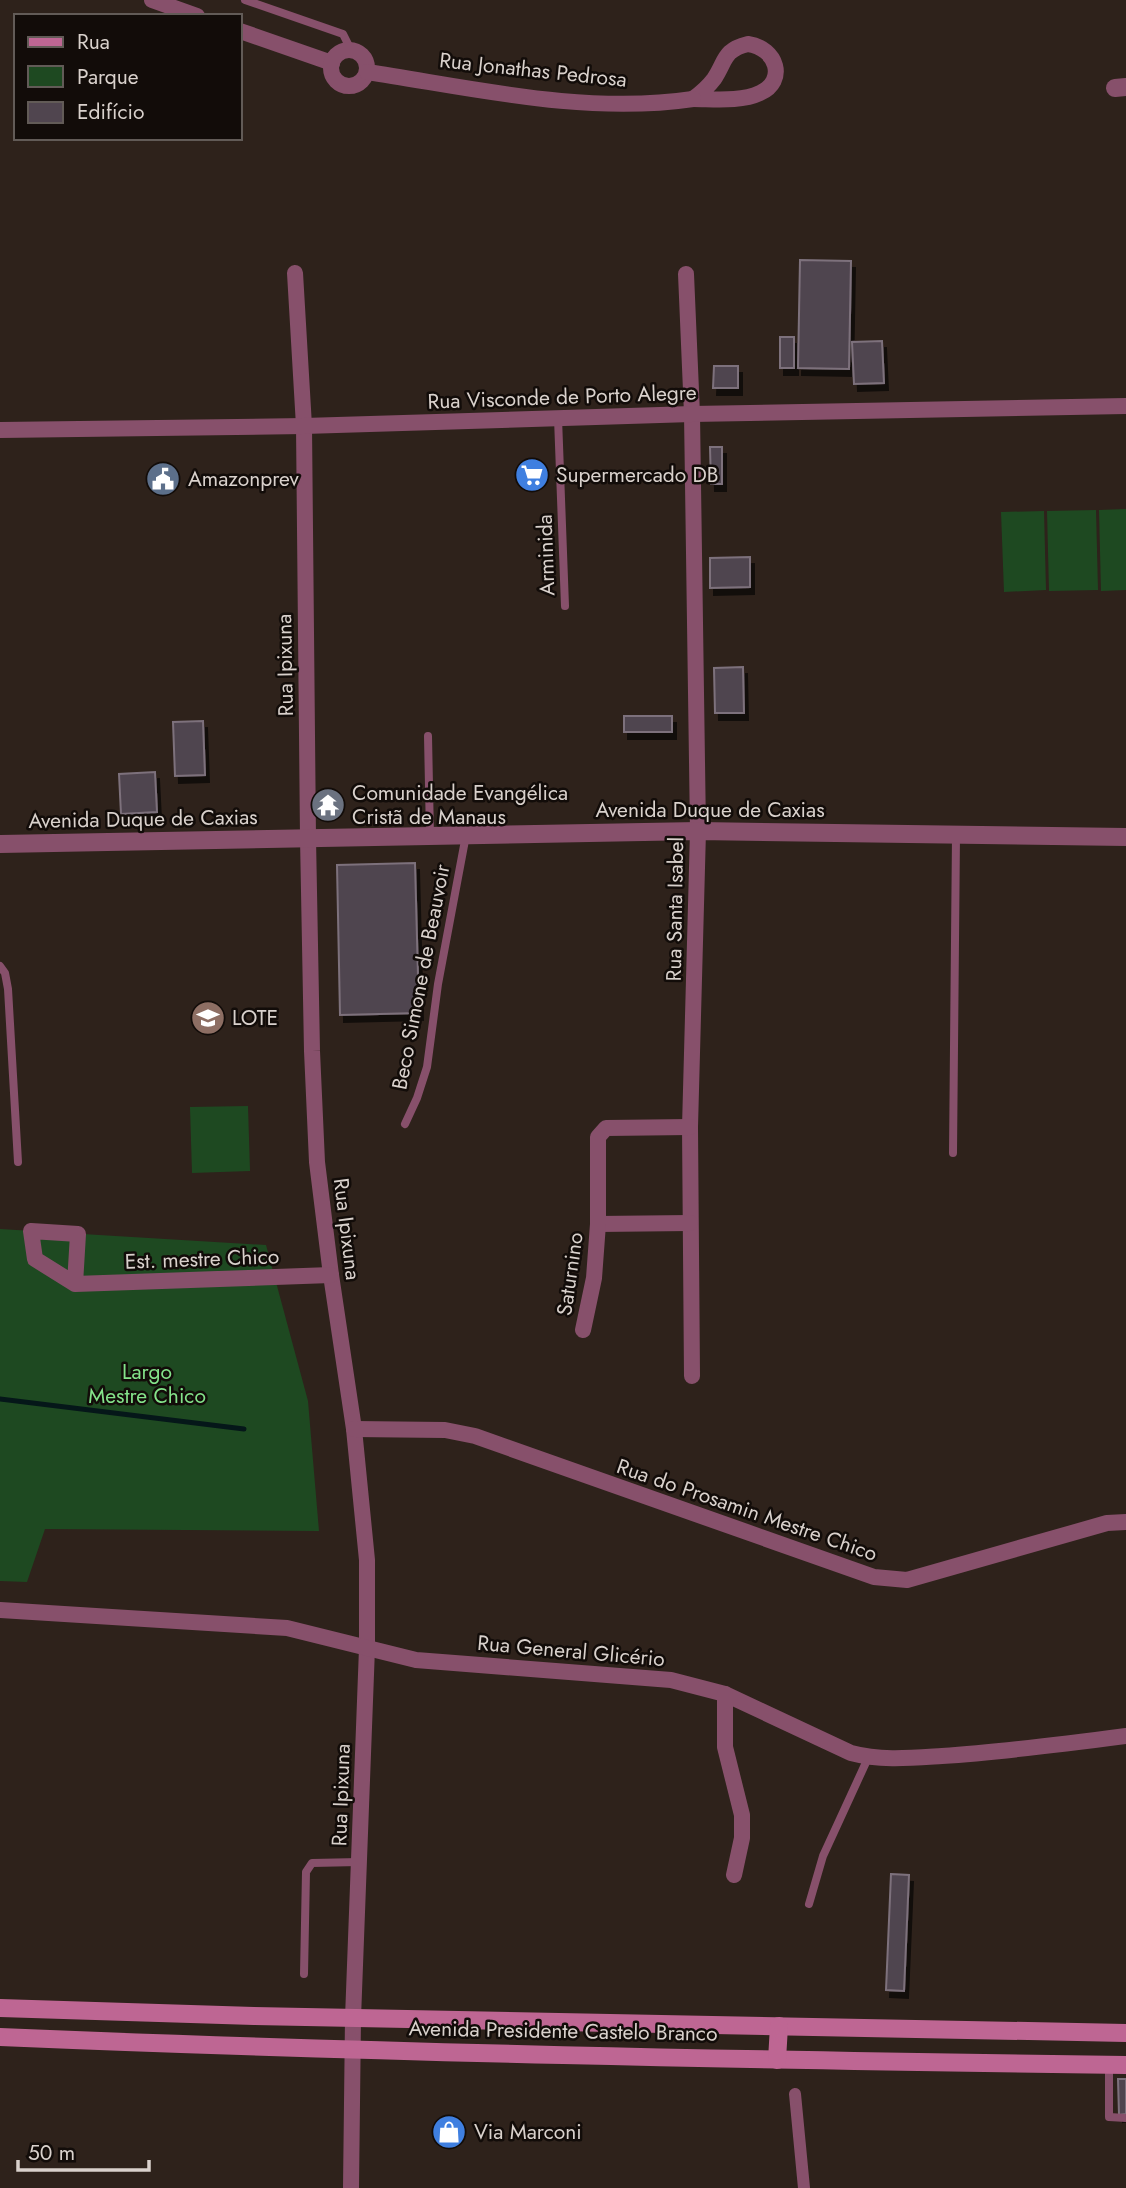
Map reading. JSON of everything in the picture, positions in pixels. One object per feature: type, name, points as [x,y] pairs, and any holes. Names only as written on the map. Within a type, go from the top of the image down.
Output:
[{"type":"main road","name":"Avenida Presidente Castelo Branco","points":[[0,2008],[354,2018],[1126,2033]]},
{"type":"main road","points":[[777,2060],[779,2026]]},
{"type":"main road","name":"Avenida Presidente Castelo Branco","points":[[0,2037],[254,2048],[1117,2065]]},
{"type":"street","points":[[152,0],[191,14]]},
{"type":"street","points":[[242,32],[332,62]]},
{"type":"street","name":"Rua Jonathas Pedrosa","points":[[367,72],[523,96],[636,104],[738,98],[762,93],[770,86],[775,76],[774,63],[769,52],[760,46],[748,44],[737,47],[728,53],[708,87],[693,99]]},
{"type":"street","points":[[351,50],[362,55],[368,66],[367,72],[365,78],[356,85],[345,86],[332,74],[332,62],[340,53],[351,50]]},
{"type":"street","name":"Rua Ipixuna","points":[[295,273],[304,426],[308,838],[317,1162],[355,1429],[367,1560],[367,1648],[353,2049],[351,2188]]},
{"type":"street","name":"Rua Santa Isabel","points":[[686,274],[692,414],[698,831],[690,1127],[692,1376]]},
{"type":"street","name":"Rua Visconde de Porto Alegre","points":[[0,430],[304,426],[692,414],[1126,406]]},
{"type":"street","name":"Avenida Duque de Caxias","points":[[0,844],[698,831],[1126,837]]},
{"type":"street","name":"Saturnino","points":[[583,1330],[594,1278],[598,1224],[597,1156],[601,1131],[615,1127],[690,1127]]},
{"type":"street","name":"Saturnino","points":[[598,1224],[690,1223]]},
{"type":"street","name":"Est. mestre Chico","points":[[75,1284],[331,1275]]},
{"type":"street","name":"Rua do Prosamin Mestre Chico","points":[[355,1429],[445,1430],[475,1436],[682,1511],[874,1577],[893,1580],[907,1580],[1107,1523],[1126,1522]]},
{"type":"street","name":"Rua General Glicério","points":[[0,1611],[287,1628],[416,1660],[671,1680],[725,1695],[851,1753],[868,1758],[1004,1752],[1126,1736]]},
{"type":"street","points":[[725,1695],[725,1748],[742,1815],[742,1838],[734,1875]]},
{"type":"street","points":[[795,2094],[804,2188]]},
{"type":"lane","points":[[245,0],[343,34],[351,50]]},
{"type":"lane","name":"Arminida","points":[[558,418],[565,606]]},
{"type":"lane","points":[[428,736],[430,836]]},
{"type":"lane","name":"Beco Simone de Beauvoir","points":[[405,1124],[418,1098],[427,1068],[438,984],[466,835]]},
{"type":"lane","points":[[953,1153],[956,835]]},
{"type":"lane","points":[[0,967],[5,973],[8,989],[18,1162]]},
{"type":"lane","points":[[809,1905],[823,1856],[868,1758]]},
{"type":"lane","points":[[304,1974],[306,1872],[312,1863],[359,1863]]},
{"type":"lane","points":[[1117,2065],[1109,2117],[1126,2118]]},
{"type":"green space","points":[[1126,509],[1126,590],[1101,591],[1099,510]]},
{"type":"green space","points":[[1096,510],[1098,590],[1049,591],[1047,511]]},
{"type":"green space","points":[[1044,511],[1046,590],[1004,592],[1001,512]]},
{"type":"green space","points":[[248,1106],[250,1171],[192,1173],[190,1107]]},
{"type":"green space","name":"Largo Mestre Chico","points":[[0,1229],[266,1245],[308,1401],[319,1531],[45,1529],[27,1582],[0,1581]]},
{"type":"building","points":[[800,260],[851,261],[849,369],[798,368]]},
{"type":"building","points":[[780,337],[794,337],[794,368],[780,368]]},
{"type":"building","points":[[882,341],[884,383],[854,384],[852,342]]},
{"type":"building","points":[[714,366],[738,366],[738,388],[713,388]]},
{"type":"building","points":[[710,447],[722,447],[722,484],[711,484]]},
{"type":"building","points":[[750,557],[750,587],[710,588],[710,558]]},
{"type":"building","points":[[743,667],[744,713],[715,713],[714,668]]},
{"type":"building","points":[[624,716],[672,716],[672,732],[624,732]]},
{"type":"building","points":[[203,721],[205,775],[175,776],[173,722]]},
{"type":"building","points":[[155,772],[157,812],[121,814],[119,774]]},
{"type":"building","points":[[415,863],[419,1013],[340,1015],[337,865]]},
{"type":"building","points":[[891,1874],[909,1875],[904,1991],[886,1990]]},
{"type":"building","points":[[1118,2079],[1126,2079],[1126,2114],[1119,2115]]},
{"type":"waterway","points":[[0,1399],[244,1429]]},
{"type":"place","name":"Supermercado DB","points":[[532,475]]},
{"type":"place","name":"Amazonprev","points":[[163,479]]},
{"type":"place","name":"Comunidade Evangélica Cristã de Manaus","points":[[328,805]]},
{"type":"place","name":"LOTE","points":[[208,1018]]},
{"type":"place","name":"Via Marconi","points":[[449,2132]]}]
